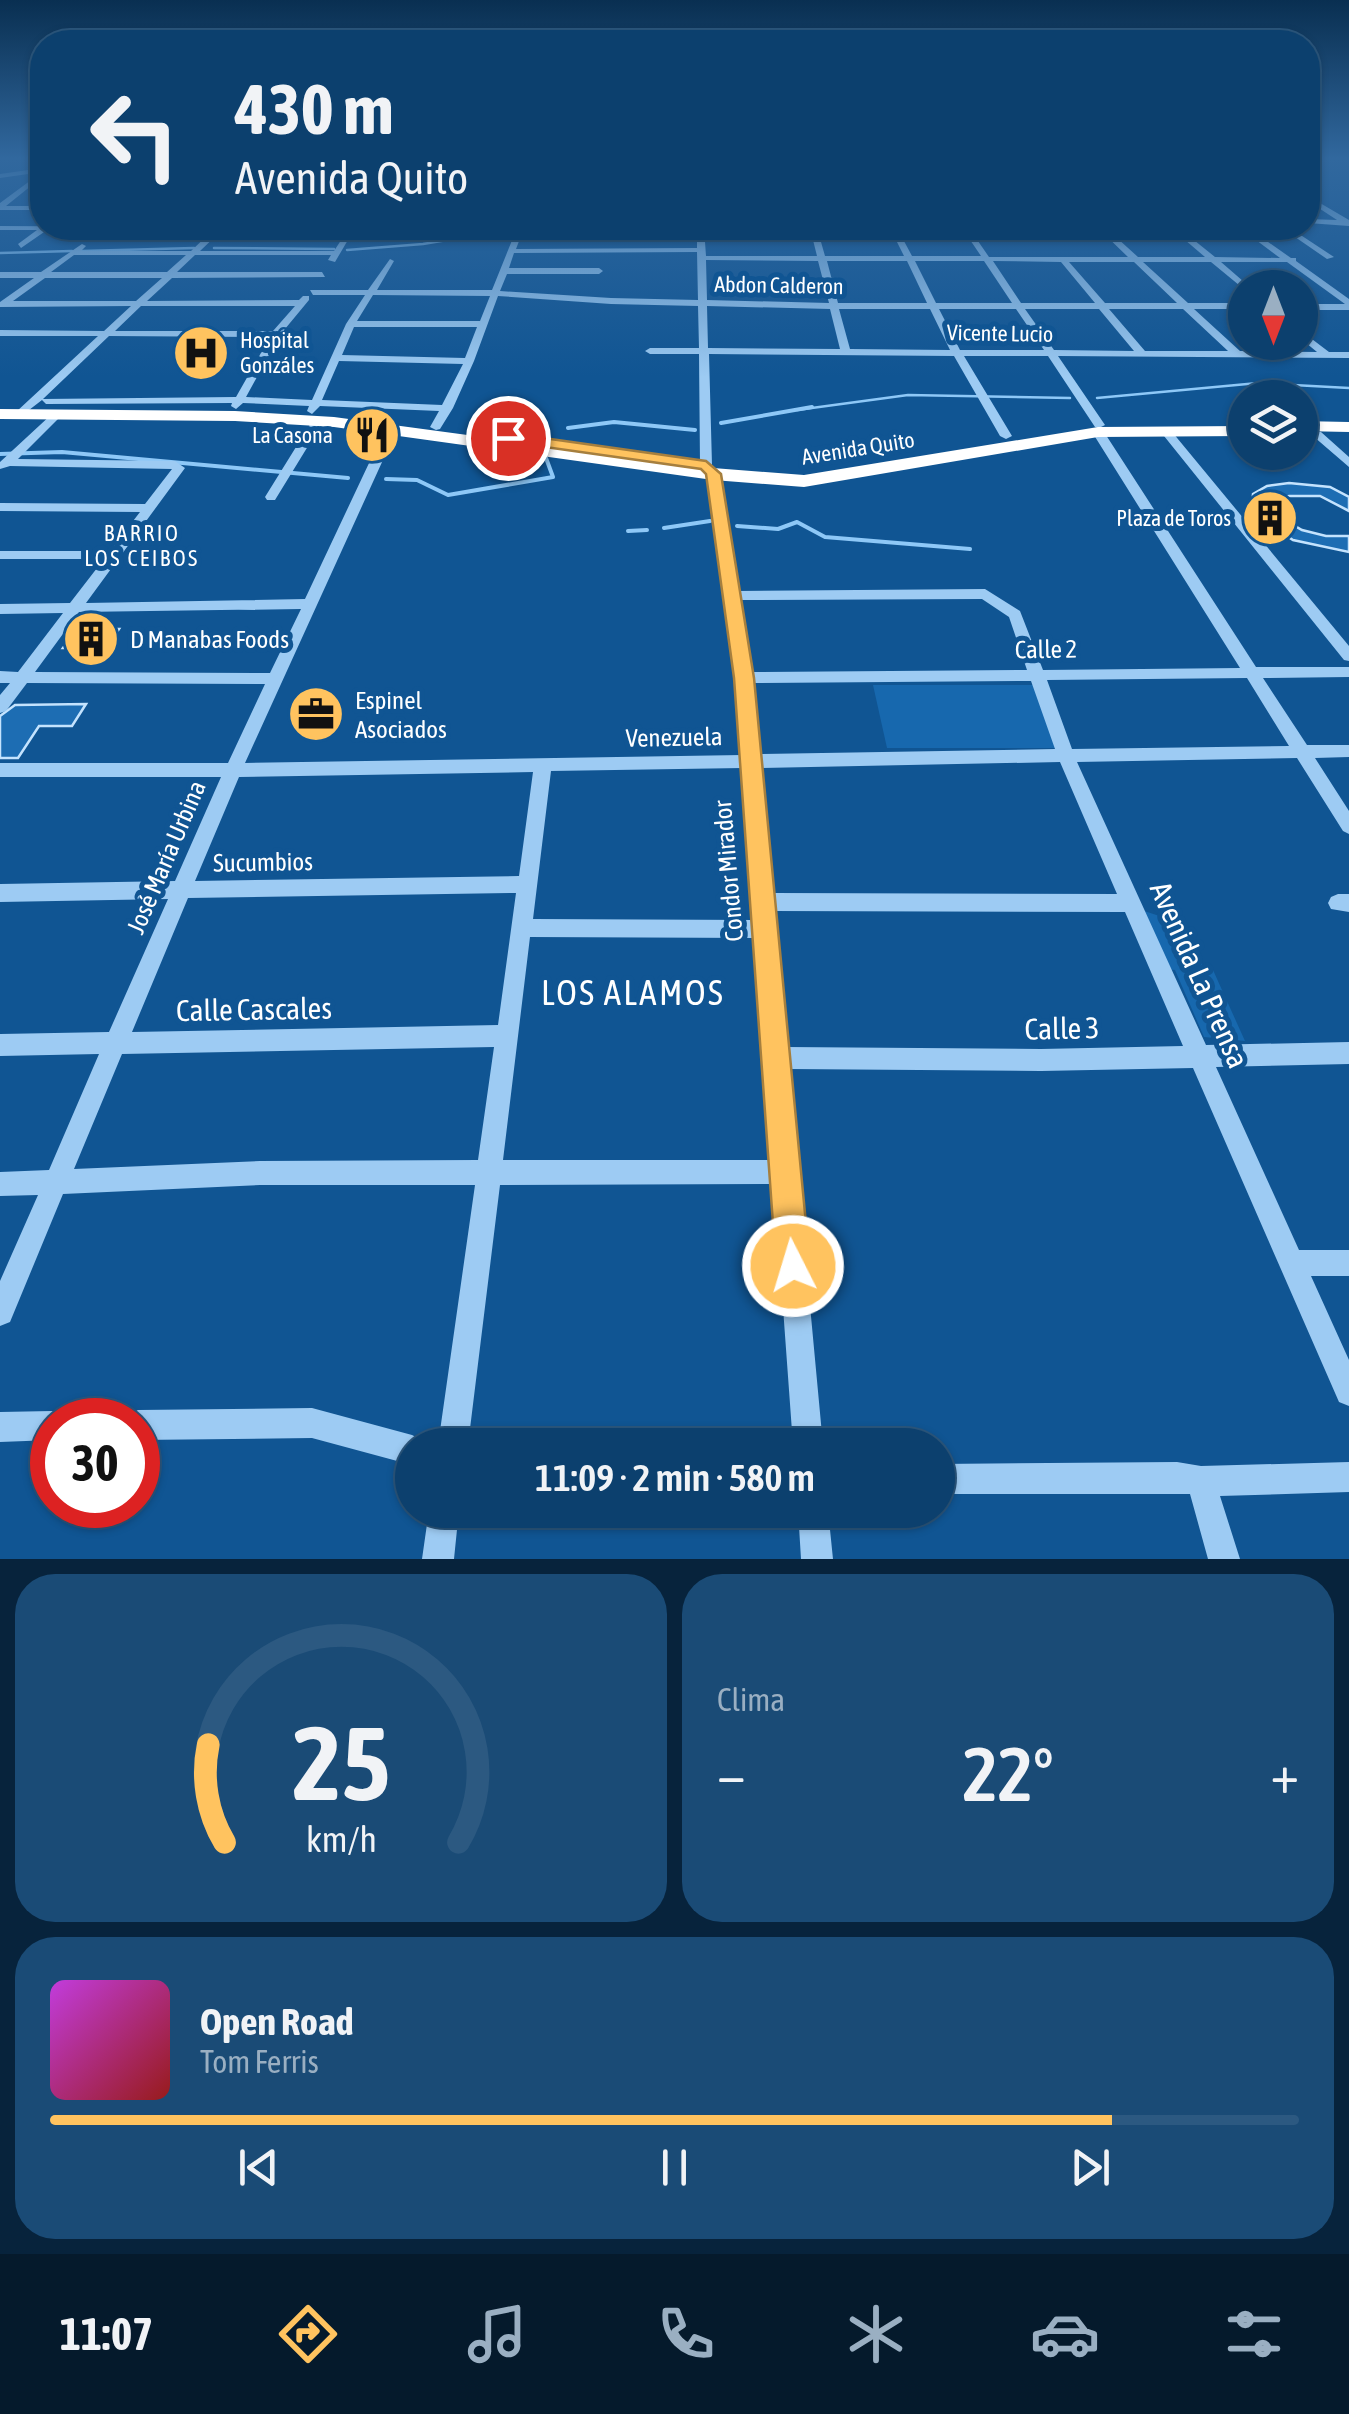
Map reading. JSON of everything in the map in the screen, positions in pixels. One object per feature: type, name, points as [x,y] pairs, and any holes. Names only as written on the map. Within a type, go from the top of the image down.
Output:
[{"type":"highway","points":[[0,399],[36,411]]},
{"type":"highway","name":"Avenida Quito","points":[[0,412],[237,406],[436,428],[710,470],[804,474],[1006,436],[1099,429],[1228,428]]},
{"type":"highway","name":"Avenida Quito","points":[[36,411],[235,416],[314,412],[392,427],[710,470],[818,480],[1099,429],[1228,428]]},
{"type":"highway","points":[[1318,431],[1349,431]]},
{"type":"street","points":[[21,246],[30,239]]},
{"type":"street","points":[[2,306],[90,240]]},
{"type":"street","points":[[201,251],[210,240]]},
{"type":"street","points":[[6,464],[29,441],[36,411],[214,240]]},
{"type":"street","points":[[237,406],[276,334],[313,292],[345,240]]},
{"type":"street","points":[[436,428],[469,360],[515,240]]},
{"type":"street","name":"Condor Mirador","points":[[701,240],[710,470],[744,678],[807,1428]]},
{"type":"street","points":[[817,240],[846,352]]},
{"type":"street","points":[[900,240],[980,396],[1006,436]]},
{"type":"street","points":[[975,240],[1349,826]]},
{"type":"street","points":[[1115,240],[1228,345]]},
{"type":"street","points":[[1190,240],[1228,271]]},
{"type":"street","points":[[1262,240],[1349,305]]},
{"type":"street","points":[[1304,240],[1330,257]]},
{"type":"street","points":[[511,251],[604,250],[821,258],[1293,260]]},
{"type":"street","points":[[594,299],[604,250]]},
{"type":"street","points":[[73,253],[337,253]]},
{"type":"street","points":[[1062,258],[1142,354]]},
{"type":"street","points":[[272,498],[351,324],[390,261]]},
{"type":"street","points":[[504,271],[599,271]]},
{"type":"street","points":[[0,275],[322,275]]},
{"type":"street","name":"Abdon Calderon","points":[[313,292],[495,293],[833,306],[1228,306]]},
{"type":"street","points":[[2,306],[302,303]]},
{"type":"street","points":[[1318,306],[1349,305]]},
{"type":"street","points":[[351,324],[483,324]]},
{"type":"street","points":[[0,333],[276,334]]},
{"type":"street","points":[[36,411],[113,334]]},
{"type":"street","points":[[1318,348],[1326,355]]},
{"type":"street","name":"Vicente Lucio","points":[[650,351],[1228,355]]},
{"type":"street","name":"Vicente Lucio","points":[[1318,355],[1349,355]]},
{"type":"street","points":[[335,358],[469,360]]},
{"type":"street","points":[[314,412],[448,408]]},
{"type":"street","name":"José María Urbina","points":[[0,1312],[234,770],[392,427]]},
{"type":"street","points":[[1164,430],[1349,656]]},
{"type":"street","points":[[1318,440],[1349,463]]},
{"type":"street","points":[[0,707],[178,466],[6,464]]},
{"type":"street","points":[[0,507],[149,508]]},
{"type":"street","points":[[0,555],[114,555]]},
{"type":"street","name":"Avenida La Prensa","points":[[733,596],[986,594],[1015,614],[1040,674],[1066,757],[1349,1392]]},
{"type":"street","points":[[0,609],[310,604]]},
{"type":"street","name":"Calle 2","points":[[744,678],[1349,672]]},
{"type":"street","points":[[0,677],[276,679]]},
{"type":"street","name":"Venezuela","points":[[0,770],[234,770],[1349,751]]},
{"type":"street","points":[[455,1428],[543,764]]},
{"type":"street","name":"Sucumbios","points":[[0,893],[527,884]]},
{"type":"street","points":[[762,902],[1130,903]]},
{"type":"street","points":[[522,928],[766,929]]},
{"type":"street","name":"Calle Cascales","points":[[0,1045],[508,1036]]},
{"type":"street","name":"Calle 3","points":[[776,1058],[1200,1057],[1349,1052]]},
{"type":"street","points":[[0,1184],[260,1173],[785,1172]]},
{"type":"street","points":[[1292,1263],[1349,1262]]},
{"type":"street","points":[[160,1425],[312,1423],[395,1445]]},
{"type":"street","points":[[0,1427],[30,1426]]},
{"type":"street","points":[[955,1478],[1349,1477]]},
{"type":"street","points":[[1201,1480],[1224,1559]]},
{"type":"street","points":[[438,1559],[442,1528]]},
{"type":"street","points":[[814,1528],[816,1559]]},
{"type":"shaded area","points":[[873,685],[1034,685],[1060,748],[887,748]]},
{"type":"shaded area","points":[[1138,909],[1184,924],[1203,967],[1213,970],[1245,1041],[1204,1037],[1175,970],[1164,969]]},
{"type":"building","name":"Plaza de Toros","points":[[1289,483],[1330,487],[1349,497],[1349,511],[1320,496],[1289,496],[1271,503],[1283,519],[1302,530],[1349,536],[1349,552],[1293,540],[1257,516],[1252,506],[1253,494],[1267,486]]},
{"type":"building","name":"D Manabas Foods","points":[[77,629],[119,629],[106,648],[63,648]]},
{"type":"building","points":[[86,704],[72,726],[39,726],[18,758],[0,758],[0,716],[15,705]]},
{"type":"waterway","points":[[347,250],[448,240]]},
{"type":"waterway","points":[[82,251],[194,248]]},
{"type":"waterway","points":[[214,248],[334,249]]},
{"type":"waterway","points":[[0,253],[72,251]]},
{"type":"waterway","points":[[1097,398],[1258,383],[1349,388]]},
{"type":"waterway","points":[[797,410],[908,395],[1070,398]]},
{"type":"waterway","points":[[721,423],[812,407]]},
{"type":"waterway","points":[[568,428],[614,422],[695,430]]},
{"type":"waterway","points":[[0,454],[62,452],[348,478]]},
{"type":"waterway","points":[[386,479],[417,480],[448,495],[553,477],[546,458]]},
{"type":"waterway","points":[[664,528],[710,521]]},
{"type":"waterway","points":[[737,526],[778,529],[797,522],[825,537],[970,549]]},
{"type":"waterway","points":[[628,531],[647,530]]},
{"type":"place","name":"Hospital Gonzáles","points":[[201,353]]},
{"type":"place","name":"La Casona","points":[[372,435]]},
{"type":"place","name":"Plaza de Toros","points":[[1270,518]]},
{"type":"place","name":"D Manabas Foods","points":[[91,639]]},
{"type":"place","name":"Espinel Asociados","points":[[316,714]]},
{"type":"district","name":"BARRIO LOS CEIBOS","points":[[142,546]]},
{"type":"district","name":"LOS ALAMOS","points":[[633,993]]},
{"type":"route","points":[[508,438],[706,465],[713,474],[744,678],[793,1266]]}]
